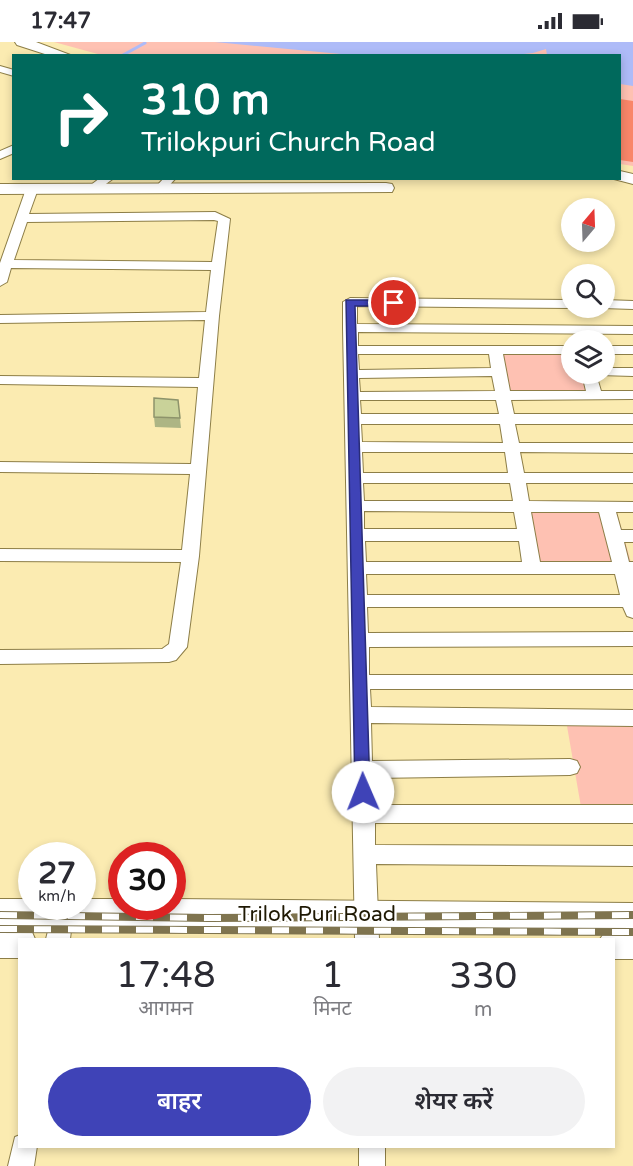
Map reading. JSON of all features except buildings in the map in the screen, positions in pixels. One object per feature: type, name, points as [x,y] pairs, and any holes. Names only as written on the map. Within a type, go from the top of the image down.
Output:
[{"type":"street","points":[[22,42],[72,54]]},
{"type":"street","points":[[44,42],[72,54]]},
{"type":"street","points":[[91,190],[106,180]]},
{"type":"street","points":[[0,189],[91,190],[165,184],[298,183],[386,188]]},
{"type":"street","points":[[0,282],[32,189]]},
{"type":"street","points":[[0,657],[169,655],[178,646],[190,556],[212,316],[224,219],[219,217],[22,218]]},
{"type":"street","points":[[6,264],[219,266]]},
{"type":"street","points":[[366,927],[350,303],[561,304]]},
{"type":"street","points":[[615,304],[633,305]]},
{"type":"street","points":[[0,319],[212,316]]},
{"type":"street","points":[[350,328],[561,334]]},
{"type":"street","points":[[615,332],[633,330]]},
{"type":"street","points":[[495,349],[532,567]]},
{"type":"street","points":[[351,350],[561,350]]},
{"type":"street","points":[[615,350],[633,350]]},
{"type":"street","points":[[352,374],[499,372]]},
{"type":"street","points":[[615,372],[633,372]]},
{"type":"street","points":[[0,380],[207,383]]},
{"type":"street","points":[[592,384],[595,395]]},
{"type":"street","points":[[353,396],[633,395]]},
{"type":"street","points":[[353,419],[633,419]]},
{"type":"street","points":[[354,447],[633,448]]},
{"type":"street","points":[[0,467],[199,469]]},
{"type":"street","points":[[353,478],[633,478]]},
{"type":"street","points":[[355,506],[633,507]]},
{"type":"street","points":[[358,601],[632,605],[627,568],[614,536],[606,506]]},
{"type":"street","points":[[356,535],[526,535]]},
{"type":"street","points":[[614,536],[633,536]]},
{"type":"street","points":[[0,555],[190,556]]},
{"type":"street","points":[[358,567],[627,568]]},
{"type":"street","points":[[360,640],[633,639]]},
{"type":"street","points":[[360,682],[633,682]]},
{"type":"street","points":[[361,715],[633,718]]},
{"type":"street","points":[[362,770],[570,767]]},
{"type":"street","points":[[363,814],[633,814]]},
{"type":"street","points":[[364,854],[633,856]]},
{"type":"street","name":"Trilok Puri Road","points":[[0,914],[60,927],[366,927],[633,918]]},
{"type":"street","points":[[0,943],[18,943]]},
{"type":"street","points":[[615,944],[633,944]]},
{"type":"street","points":[[21,1166],[24,1148]]},
{"type":"street","points":[[372,1148],[372,1166]]},
{"type":"shaded area","points":[[54,42],[633,42],[633,166],[621,164],[621,54],[98,54]]},
{"type":"shaded area","points":[[621,99],[633,101],[633,162],[621,160]]},
{"type":"shaded area","points":[[502,353],[561,353],[561,384],[589,384],[592,394],[509,394]]},
{"type":"shaded area","points":[[525,509],[616,509],[632,566],[535,565]]},
{"type":"shaded area","points":[[567,726],[633,726],[633,807],[581,807]]},
{"type":"water","points":[[215,42],[633,42],[633,86],[621,84],[621,54],[547,54],[546,49],[524,54],[341,54]]},
{"type":"waterway","points":[[125,54],[145,43]]},
{"type":"railway","points":[[0,915],[209,918],[633,915]]},
{"type":"railway","points":[[0,929],[633,932]]},
{"type":"route","points":[[363,792],[350,303],[394,303]]}]
